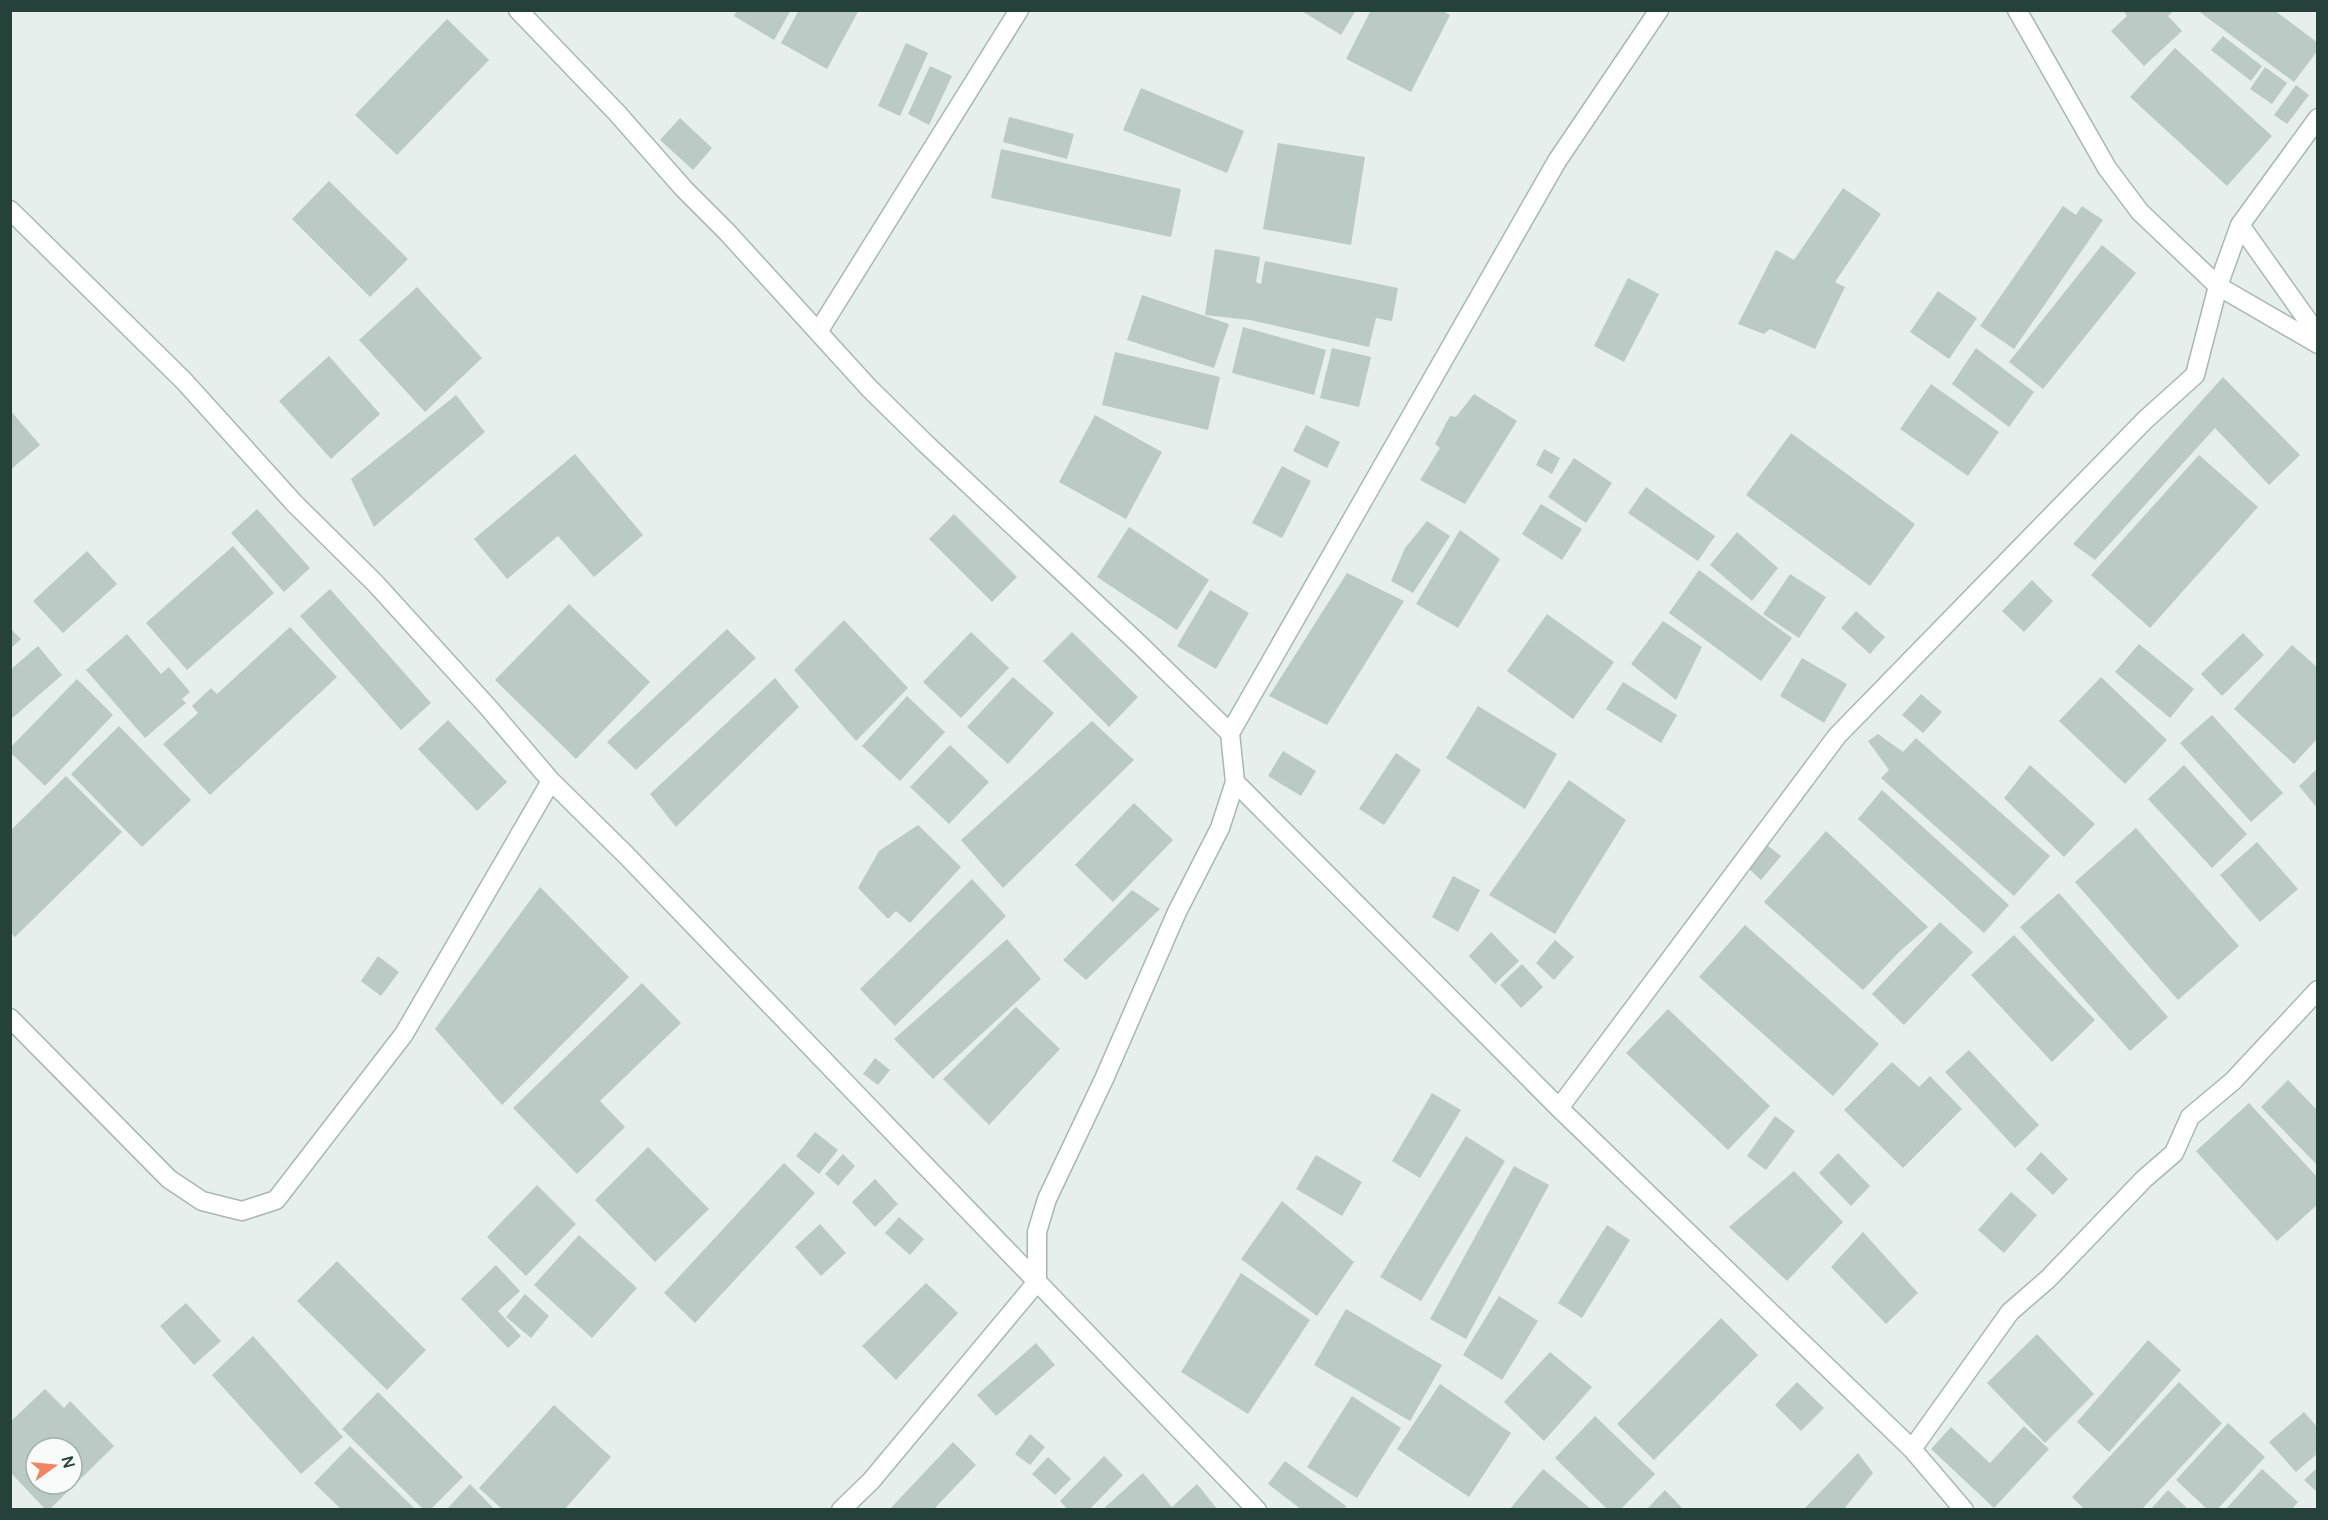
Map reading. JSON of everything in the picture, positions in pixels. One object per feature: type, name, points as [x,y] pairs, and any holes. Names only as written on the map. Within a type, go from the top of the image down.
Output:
[{"type":"street","points":[[518,10],[617,113],[868,388],[1131,636],[1230,733]]},
{"type":"street","points":[[818,332],[1019,10]]},
{"type":"street","points":[[841,1509],[871,1481],[1037,1282],[1037,1232],[1047,1199],[1104,1078],[1177,912],[1220,828],[1235,782],[1230,733],[1557,161],[1659,10]]},
{"type":"street","points":[[2017,10],[2107,168],[2140,212],[2218,286],[2318,344]]},
{"type":"street","points":[[1559,1108],[1837,736],[2145,420],[2195,375],[2218,286],[2240,225],[2318,118]]},
{"type":"street","points":[[10,210],[184,381],[295,504],[375,583],[487,706],[551,781],[626,855],[1257,1509]]},
{"type":"street","points":[[2240,225],[2318,335]]},
{"type":"street","points":[[10,1018],[169,1179],[202,1201],[242,1211],[276,1200],[404,1034],[551,781]]},
{"type":"street","points":[[1235,782],[1559,1108],[1912,1449],[1964,1509]]},
{"type":"street","points":[[1912,1449],[2010,1312],[2048,1279],[2144,1179],[2174,1153],[2190,1117],[2233,1081],[2318,990]]},
{"type":"building","points":[[737,10],[791,10],[774,40],[734,16]]},
{"type":"building","points":[[799,10],[859,10],[827,69],[781,43]]},
{"type":"building","points":[[1300,10],[1356,10],[1341,35]]},
{"type":"building","points":[[1371,10],[1441,10],[1450,15],[1411,92],[1346,59]]},
{"type":"building","points":[[2123,10],[2175,10],[2168,16],[2182,31],[2144,66],[2111,31],[2127,16]]},
{"type":"building","points":[[2197,10],[2274,10],[2318,43],[2318,50],[2294,82]]},
{"type":"building","points":[[447,19],[489,60],[397,155],[355,115]]},
{"type":"building","points":[[2223,36],[2262,66],[2251,81],[2211,50]]},
{"type":"building","points":[[906,43],[928,53],[900,116],[878,106]]},
{"type":"building","points":[[2175,48],[2272,136],[2227,186],[2130,97]]},
{"type":"building","points":[[930,66],[952,76],[929,125],[908,114]]},
{"type":"building","points":[[2265,67],[2287,83],[2272,104],[2250,89]]},
{"type":"building","points":[[2296,85],[2309,95],[2287,124],[2274,115]]},
{"type":"building","points":[[1141,88],[1244,131],[1227,173],[1123,130]]},
{"type":"building","points":[[1009,117],[1074,134],[1067,159],[1003,142]]},
{"type":"building","points":[[680,118],[712,148],[693,170],[660,140]]},
{"type":"building","points":[[1278,143],[1365,157],[1351,245],[1263,229]]},
{"type":"building","points":[[1001,149],[1181,189],[1171,237],[991,198]]},
{"type":"building","points":[[329,181],[408,259],[370,297],[292,219]]},
{"type":"building","points":[[1843,188],[1881,214],[1835,282],[1845,287],[1815,349],[1770,329],[1764,334],[1738,324],[1776,250],[1794,260]]},
{"type":"building","points":[[2063,206],[2076,215],[2082,206],[2103,220],[2014,349],[1980,326]]},
{"type":"building","points":[[2102,245],[2136,273],[2043,389],[2009,362]]},
{"type":"building","points":[[1215,249],[1260,257],[1256,282],[1261,284],[1265,261],[1398,288],[1392,321],[1376,318],[1369,347],[1250,320],[1205,315]]},
{"type":"building","points":[[1628,278],[1659,294],[1624,362],[1594,346]]},
{"type":"building","points":[[417,287],[482,358],[425,412],[359,340]]},
{"type":"building","points":[[1938,291],[1977,318],[1949,359],[1910,332]]},
{"type":"building","points":[[1142,295],[1229,324],[1214,368],[1127,340]]},
{"type":"building","points":[[1243,327],[1326,350],[1314,395],[1232,373]]},
{"type":"building","points":[[1332,348],[1371,357],[1359,407],[1320,398]]},
{"type":"building","points":[[1976,348],[2034,392],[2009,427],[1952,384]]},
{"type":"building","points":[[1115,352],[1220,377],[1208,430],[1102,405]]},
{"type":"building","points":[[329,356],[380,414],[331,459],[279,401]]},
{"type":"building","points":[[2223,377],[2300,455],[2269,485],[2215,428],[2095,560],[2073,544]]},
{"type":"building","points":[[1931,384],[1999,432],[1968,476],[1900,429]]},
{"type":"building","points":[[1474,394],[1517,421],[1465,504],[1420,480],[1440,448],[1435,444],[1450,416],[1456,417]]},
{"type":"building","points":[[456,395],[485,432],[374,527],[351,479]]},
{"type":"building","points":[[10,410],[40,445],[10,470]]},
{"type":"building","points":[[1095,415],[1162,452],[1126,519],[1059,482]]},
{"type":"building","points":[[1306,425],[1340,442],[1327,468],[1293,451]]},
{"type":"building","points":[[1791,433],[1915,524],[1870,586],[1746,495]]},
{"type":"building","points":[[1544,449],[1560,458],[1552,474],[1536,465]]},
{"type":"building","points":[[575,454],[643,535],[594,577],[558,536],[507,579],[474,539]]},
{"type":"building","points":[[2199,455],[2258,507],[2150,628],[2091,575]]},
{"type":"building","points":[[1574,458],[1612,483],[1586,523],[1548,497]]},
{"type":"building","points":[[1282,466],[1311,481],[1282,538],[1252,523]]},
{"type":"building","points":[[1646,487],[1715,536],[1698,561],[1628,513]]},
{"type":"building","points":[[1541,504],[1582,529],[1562,560],[1522,534]]},
{"type":"building","points":[[257,509],[310,568],[284,592],[231,533]]},
{"type":"building","points":[[954,514],[1017,577],[992,602],[929,539]]},
{"type":"building","points":[[1427,521],[1450,536],[1413,593],[1391,581],[1405,548]]},
{"type":"building","points":[[1129,527],[1209,580],[1177,630],[1097,577]]},
{"type":"building","points":[[1460,530],[1500,559],[1458,628],[1416,604]]},
{"type":"building","points":[[1737,532],[1778,568],[1752,601],[1710,565]]},
{"type":"building","points":[[233,546],[274,593],[187,670],[146,623]]},
{"type":"building","points":[[87,551],[117,584],[63,633],[33,601]]},
{"type":"building","points":[[1699,570],[1792,638],[1761,681],[1669,613]]},
{"type":"building","points":[[1347,573],[1404,601],[1327,725],[1269,696]]},
{"type":"building","points":[[1790,574],[1826,597],[1799,638],[1763,614]]},
{"type":"building","points":[[2032,580],[2053,601],[2024,632],[2002,611]]},
{"type":"building","points":[[330,589],[431,703],[401,730],[300,616]]},
{"type":"building","points":[[1210,590],[1249,613],[1216,669],[1177,646]]},
{"type":"building","points":[[569,604],[650,682],[576,759],[495,680]]},
{"type":"building","points":[[1856,611],[1885,637],[1870,654],[1841,628]]},
{"type":"building","points":[[1547,614],[1614,662],[1573,719],[1507,671]]},
{"type":"building","points":[[844,620],[908,688],[856,741],[794,670]]},
{"type":"building","points":[[1663,621],[1702,647],[1676,700],[1631,664]]},
{"type":"building","points":[[290,627],[337,677],[210,795],[163,744],[198,713],[192,706],[211,688],[217,694]]},
{"type":"building","points":[[10,628],[21,639],[10,649]]},
{"type":"building","points":[[727,629],[756,658],[636,770],[607,742]]},
{"type":"building","points":[[971,632],[1009,668],[961,718],[923,682]]},
{"type":"building","points":[[1072,632],[1138,697],[1109,727],[1043,661]]},
{"type":"building","points":[[2243,633],[2264,655],[2222,696],[2201,674]]},
{"type":"building","points":[[127,634],[161,674],[169,667],[190,692],[182,699],[186,703],[145,738],[86,670]]},
{"type":"building","points":[[2139,644],[2194,689],[2170,718],[2115,672]]},
{"type":"building","points":[[2292,645],[2318,668],[2318,738],[2294,764],[2234,709]]},
{"type":"building","points":[[38,646],[62,675],[10,720],[10,670]]},
{"type":"building","points":[[1802,658],[1847,684],[1824,723],[1780,696]]},
{"type":"building","points":[[1013,677],[1054,713],[1008,764],[967,727]]},
{"type":"building","points":[[2101,677],[2167,740],[2125,784],[2059,721]]},
{"type":"building","points":[[775,678],[799,707],[676,827],[650,794]]},
{"type":"building","points":[[77,679],[113,715],[45,786],[10,752],[10,748]]},
{"type":"building","points":[[1623,682],[1677,715],[1661,743],[1606,709]]},
{"type":"building","points":[[1921,694],[1942,712],[1923,733],[1902,715]]},
{"type":"building","points":[[907,696],[945,732],[900,781],[862,746]]},
{"type":"building","points":[[1478,706],[1557,754],[1525,809],[1446,758]]},
{"type":"building","points":[[2212,715],[2283,793],[2251,822],[2180,743]]},
{"type":"building","points":[[448,720],[507,782],[477,811],[418,749]]},
{"type":"building","points":[[1092,721],[1134,760],[1003,888],[961,840]]},
{"type":"building","points":[[119,726],[191,800],[142,847],[71,774]]},
{"type":"building","points":[[1878,734],[1903,752],[1916,738],[2050,856],[2014,896],[1881,778],[1889,770],[1868,741]]},
{"type":"building","points":[[950,745],[989,782],[949,824],[910,787]]},
{"type":"building","points":[[1283,751],[1316,771],[1301,796],[1268,776]]},
{"type":"building","points":[[1396,753],[1421,770],[1384,825],[1359,809]]},
{"type":"building","points":[[2030,765],[2095,824],[2064,857],[2004,798]]},
{"type":"building","points":[[2184,765],[2247,834],[2212,868],[2148,799]]},
{"type":"building","points":[[2318,768],[2318,809],[2299,786]]},
{"type":"building","points":[[66,776],[122,832],[15,937],[10,932],[10,831]]},
{"type":"building","points":[[1569,780],[1626,820],[1555,934],[1489,895]]},
{"type":"building","points":[[1882,790],[2009,905],[1984,933],[1858,819]]},
{"type":"building","points":[[1134,803],[1173,840],[1113,902],[1075,865]]},
{"type":"building","points":[[918,825],[961,867],[910,923],[896,911],[888,919],[858,888],[879,851]]},
{"type":"building","points":[[2136,828],[2239,946],[2178,1000],[2075,882]]},
{"type":"building","points":[[1826,831],[1928,927],[1899,952],[1863,990],[1764,902]]},
{"type":"building","points":[[2257,842],[2298,889],[2260,922],[2220,875]]},
{"type":"building","points":[[1767,845],[1781,856],[1761,880],[1748,868]]},
{"type":"building","points":[[1453,876],[1480,890],[1458,932],[1432,917]]},
{"type":"building","points":[[972,879],[1006,916],[895,1026],[860,989]]},
{"type":"building","points":[[540,887],[629,977],[502,1105],[435,1029]]},
{"type":"building","points":[[1132,890],[1160,909],[1086,980],[1063,960]]},
{"type":"building","points":[[2059,893],[2168,1017],[2130,1051],[2020,927]]},
{"type":"building","points":[[1940,922],[1973,952],[1904,1025],[1872,994]]},
{"type":"building","points":[[1745,925],[1879,1044],[1833,1096],[1699,977]]},
{"type":"building","points":[[1491,932],[1519,961],[1495,984],[1469,956]]},
{"type":"building","points":[[2014,935],[2095,1020],[2052,1062],[1971,975]]},
{"type":"building","points":[[1007,939],[1041,979],[933,1079],[894,1039]]},
{"type":"building","points":[[1555,940],[1574,957],[1554,980],[1536,963]]},
{"type":"building","points":[[378,956],[399,972],[381,996],[361,981]]},
{"type":"building","points":[[1522,964],[1543,987],[1521,1008],[1500,985]]},
{"type":"building","points":[[642,983],[681,1023],[600,1101],[625,1127],[577,1174],[513,1108]]},
{"type":"building","points":[[1016,1007],[1060,1049],[989,1125],[943,1079]]},
{"type":"building","points":[[1668,1009],[1770,1106],[1728,1150],[1626,1053]]},
{"type":"building","points":[[1969,1050],[2039,1125],[2015,1148],[1945,1072]]},
{"type":"building","points":[[875,1058],[890,1070],[878,1085],[863,1074]]},
{"type":"building","points":[[1892,1062],[1919,1087],[1930,1076],[1962,1109],[1903,1168],[1844,1110]]},
{"type":"building","points":[[2288,1080],[2318,1111],[2318,1166],[2261,1107]]},
{"type":"building","points":[[1432,1093],[1461,1110],[1420,1178],[1392,1161]]},
{"type":"building","points":[[2249,1103],[2318,1178],[2318,1204],[2277,1241],[2196,1151]]},
{"type":"building","points":[[1775,1116],[1795,1131],[1766,1170],[1747,1156]]},
{"type":"building","points":[[815,1132],[838,1150],[819,1174],[796,1156]]},
{"type":"building","points":[[1466,1136],[1505,1161],[1421,1301],[1380,1277]]},
{"type":"building","points":[[648,1147],[709,1209],[655,1262],[595,1200]]},
{"type":"building","points":[[2041,1152],[2068,1179],[2053,1195],[2026,1169]]},
{"type":"building","points":[[1838,1153],[1870,1186],[1851,1206],[1819,1173]]},
{"type":"building","points":[[843,1154],[855,1166],[838,1186],[825,1174]]},
{"type":"building","points":[[1316,1155],[1362,1182],[1342,1216],[1296,1189]]},
{"type":"building","points":[[784,1163],[815,1193],[695,1323],[664,1293]]},
{"type":"building","points":[[1514,1166],[1549,1185],[1466,1339],[1430,1319]]},
{"type":"building","points":[[1794,1171],[1843,1222],[1787,1281],[1729,1227]]},
{"type":"building","points":[[875,1179],[898,1204],[875,1227],[852,1202]]},
{"type":"building","points":[[537,1185],[576,1224],[526,1276],[487,1237]]},
{"type":"building","points":[[2011,1192],[2037,1215],[2004,1253],[1978,1230]]},
{"type":"building","points":[[1282,1201],[1354,1262],[1317,1316],[1241,1259]]},
{"type":"building","points":[[899,1217],[924,1239],[910,1255],[885,1233]]},
{"type":"building","points":[[820,1224],[846,1253],[821,1276],[795,1247]]},
{"type":"building","points":[[1607,1225],[1630,1240],[1582,1318],[1558,1303]]},
{"type":"building","points":[[1863,1232],[1918,1293],[1886,1324],[1831,1267]]},
{"type":"building","points":[[579,1235],[637,1288],[592,1338],[534,1285]]},
{"type":"building","points":[[337,1261],[426,1350],[387,1390],[297,1301]]},
{"type":"building","points":[[496,1265],[520,1291],[498,1311],[521,1336],[508,1348],[461,1299]]},
{"type":"building","points":[[1241,1273],[1310,1320],[1248,1414],[1181,1372]]},
{"type":"building","points":[[926,1283],[958,1313],[896,1380],[862,1346]]},
{"type":"building","points":[[525,1294],[549,1316],[531,1338],[506,1317]]},
{"type":"building","points":[[1499,1296],[1538,1321],[1502,1380],[1463,1355]]},
{"type":"building","points":[[186,1303],[221,1341],[194,1365],[160,1326]]},
{"type":"building","points":[[1346,1309],[1442,1365],[1410,1421],[1314,1365]]},
{"type":"building","points":[[1721,1318],[1758,1355],[1654,1460],[1617,1424]]},
{"type":"building","points":[[2037,1334],[2094,1394],[2045,1443],[1987,1383]]},
{"type":"building","points":[[253,1336],[343,1437],[301,1474],[212,1375]]},
{"type":"building","points":[[2148,1340],[2181,1370],[2109,1452],[2077,1422]]},
{"type":"building","points":[[1036,1343],[1055,1365],[996,1416],[977,1395]]},
{"type":"building","points":[[1550,1352],[1592,1387],[1544,1441],[1504,1402]]},
{"type":"building","points":[[1797,1382],[1824,1408],[1801,1431],[1775,1405]]},
{"type":"building","points":[[2179,1382],[2222,1423],[2141,1510],[2085,1510],[2072,1497]]},
{"type":"building","points":[[1440,1384],[1511,1433],[1469,1497],[1397,1449]]},
{"type":"building","points":[[45,1389],[64,1408],[70,1401],[114,1446],[84,1476],[84,1436],[24,1436],[24,1487],[10,1472],[10,1422]]},
{"type":"building","points":[[378,1392],[463,1477],[430,1510],[424,1510],[342,1429]]},
{"type":"building","points":[[1352,1396],[1401,1428],[1357,1498],[1307,1467]]},
{"type":"building","points":[[554,1405],[611,1457],[564,1510],[503,1510],[479,1488]]},
{"type":"building","points":[[2304,1412],[2318,1428],[2318,1453],[2296,1472],[2269,1442]]},
{"type":"building","points":[[1595,1416],[1655,1474],[1620,1510],[1608,1510],[1555,1458]]},
{"type":"building","points":[[2228,1423],[2265,1457],[2217,1510],[2208,1510],[2176,1480]]},
{"type":"building","points":[[2024,1426],[2049,1449],[1994,1508],[1931,1449],[1951,1427],[1990,1463]]},
{"type":"building","points":[[1030,1434],[1045,1447],[1030,1465],[1015,1454]]},
{"type":"building","points":[[953,1442],[976,1465],[933,1510],[889,1510]]},
{"type":"building","points":[[350,1446],[416,1510],[342,1510],[314,1483]]},
{"type":"building","points":[[1858,1453],[1873,1473],[1843,1510],[1803,1510]]},
{"type":"building","points":[[1104,1456],[1123,1475],[1089,1510],[1068,1510],[1060,1501]]},
{"type":"building","points":[[1048,1457],[1071,1479],[1055,1495],[1032,1474]]},
{"type":"building","points":[[1285,1461],[1346,1506],[1344,1510],[1302,1510],[1268,1484]]},
{"type":"building","points":[[2318,1467],[2318,1493],[2304,1480]]},
{"type":"building","points":[[1543,1469],[1592,1510],[1509,1510]]},
{"type":"building","points":[[2262,1469],[2298,1502],[2291,1510],[2225,1510]]},
{"type":"building","points":[[1143,1473],[1172,1507],[1197,1484],[1218,1510],[1102,1510]]},
{"type":"building","points":[[470,1484],[495,1510],[446,1510]]},
{"type":"building","points":[[1665,1490],[1684,1510],[1646,1510]]},
{"type":"building","points":[[2168,1490],[2189,1510],[2150,1510]]},
{"type":"building","points":[[33,1496],[63,1496],[49,1510],[46,1510]]}]
